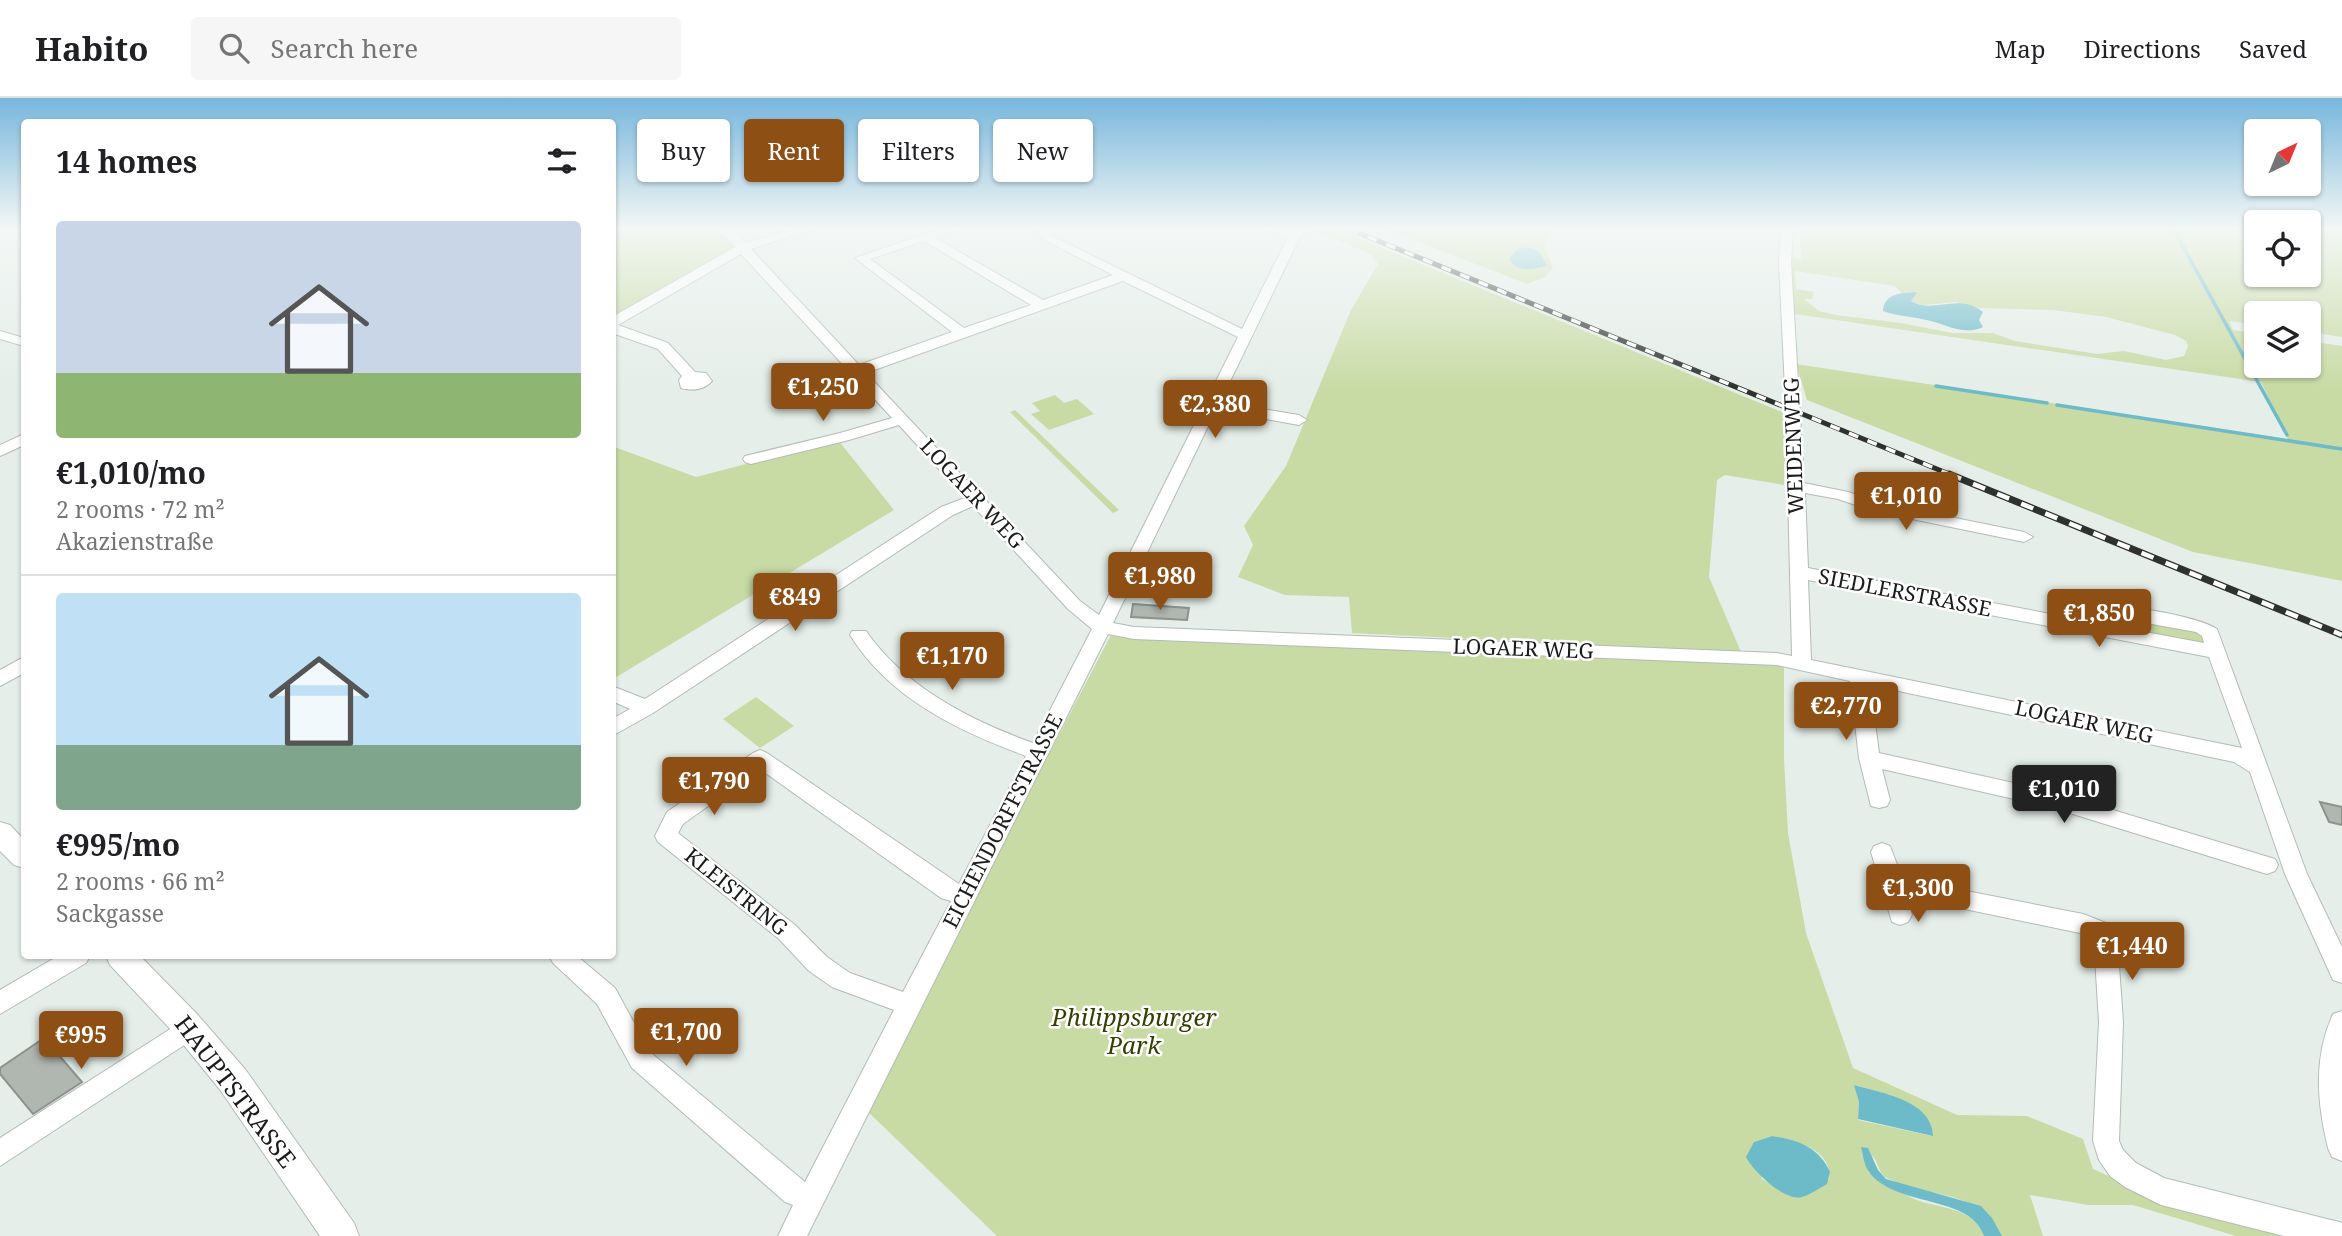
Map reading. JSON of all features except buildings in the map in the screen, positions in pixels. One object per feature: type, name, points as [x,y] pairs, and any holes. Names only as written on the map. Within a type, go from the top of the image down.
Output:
[{"type":"main road","points":[[0,832],[21,855]]},
{"type":"main road","name":"HAUPTSTRASSE","points":[[124,959],[189,1028],[233,1080],[341,1236]]},
{"type":"street","points":[[616,324],[685,282]]},
{"type":"street","name":"LOGAER WEG","points":[[774,282],[1074,606],[1102,627],[1134,633],[1756,658],[1802,663],[2239,755],[2252,761]]},
{"type":"street","points":[[893,282],[963,334]]},
{"type":"street","points":[[1002,282],[1041,305]]},
{"type":"street","points":[[857,371],[1107,282]]},
{"type":"street","points":[[1136,282],[1246,336]]},
{"type":"street","name":"EICHENDORFFSTRASSE","points":[[792,1236],[1102,627],[1273,282]]},
{"type":"street","name":"WEIDENWEG","points":[[1786,282],[1802,663]]},
{"type":"street","points":[[616,328],[663,346],[691,377]]},
{"type":"street","points":[[0,335],[21,341]]},
{"type":"street","points":[[1212,405],[1299,420]]},
{"type":"street","points":[[751,459],[844,437],[903,419]]},
{"type":"street","points":[[0,451],[21,440]]},
{"type":"street","points":[[1796,486],[1842,495],[1873,506],[2024,537]]},
{"type":"street","points":[[616,727],[947,511],[977,499]]},
{"type":"street","name":"SIEDLERSTRASSE","points":[[1798,572],[2217,652],[2254,753],[2252,761]]},
{"type":"street","points":[[859,635],[868,652],[899,679],[953,718],[999,740],[1038,753]]},
{"type":"street","points":[[0,679],[21,666]]},
{"type":"street","points":[[1858,675],[1869,758],[1879,800]]},
{"type":"street","points":[[616,695],[646,708]]},
{"type":"street","name":"KLEISTRING","points":[[910,1005],[841,980],[818,964],[787,932],[666,836],[675,818],[760,758],[949,891],[965,895]]},
{"type":"street","points":[[1869,758],[2050,799],[2267,865]]},
{"type":"street","points":[[2252,761],[2259,769],[2296,874],[2342,973]]},
{"type":"street","points":[[1882,852],[1896,896],[1901,875],[1931,893],[2083,924],[2098,930],[2105,937],[2111,1022],[2106,1141],[2114,1161],[2134,1179],[2161,1191],[2339,1236]]},
{"type":"street","points":[[0,1003],[73,959]]},
{"type":"street","points":[[564,959],[606,996],[641,1060],[795,1192],[812,1198]]},
{"type":"street","points":[[2342,1022],[2329,1077],[2332,1112],[2342,1148]]},
{"type":"street","points":[[1,1151],[189,1028]]},
{"type":"green space","points":[[616,282],[680,282],[616,318]]},
{"type":"green space","points":[[1367,282],[1465,282],[1787,414],[1784,485],[1725,475],[1717,480],[1709,577],[1741,652],[1352,633],[1349,597],[1285,595],[1238,577],[1253,545],[1244,526],[1286,466],[1351,310]]},
{"type":"green space","points":[[1786,282],[1796,282],[1796,289],[1814,292],[1812,299],[1804,299],[1819,311],[1836,315],[1952,333],[1993,333],[2015,341],[2097,354],[2124,351],[2166,360],[2184,356],[2188,346],[2186,341],[2175,335],[2106,317],[2053,310],[1978,308],[1956,302],[1923,305],[1911,301],[1917,294],[1902,293],[1895,286],[1869,282],[2244,282],[2244,287],[2321,287],[2321,282],[2342,282],[2342,337],[2321,334],[2321,301],[2244,301],[2244,323],[2229,321],[2233,330],[2244,331],[2244,378],[2321,378],[2321,343],[2342,346],[2342,581],[2193,552],[1807,400],[1796,364],[2288,439],[2261,382],[1788,313]]},
{"type":"green space","points":[[1055,395],[1064,403],[1077,399],[1094,414],[1049,430],[1031,414],[1040,411],[1032,403]]},
{"type":"green space","points":[[1015,410],[1119,510],[1113,513],[1010,412]]},
{"type":"green space","points":[[838,440],[894,510],[616,677],[616,447],[696,477]]},
{"type":"green space","points":[[2138,619],[2198,631],[2206,637],[2208,645],[2146,635]]},
{"type":"green space","name":"Philippsburger Park","points":[[1112,633],[1784,664],[1784,759],[1788,833],[1806,933],[1853,1068],[1957,1115],[2027,1116],[2083,1139],[2093,1169],[2133,1187],[2315,1236],[2236,1236],[2133,1205],[2088,1205],[2030,1195],[2043,1236],[2002,1236],[1980,1209],[1952,1197],[1885,1177],[1874,1158],[1862,1147],[1868,1172],[1910,1197],[1962,1213],[1979,1226],[1984,1236],[997,1236],[864,1108]],"holes":[[[1855,1085],[1890,1095],[1932,1136],[1858,1120],[1859,1102]],[[1772,1136],[1801,1143],[1819,1153],[1829,1169],[1829,1179],[1803,1197],[1791,1196],[1762,1179],[1754,1142]]]},
{"type":"green space","points":[[756,697],[794,726],[760,748],[723,719]]},
{"type":"water","points":[[1917,293],[1911,301],[1919,305],[1955,303],[1974,306],[1983,312],[1979,320],[1983,327],[1961,330],[1883,311],[1890,298]]},
{"type":"water","points":[[1854,1085],[1891,1095],[1915,1106],[1930,1124],[1933,1136],[1858,1119],[1859,1102]]},
{"type":"water","points":[[1772,1136],[1807,1146],[1820,1156],[1830,1172],[1827,1184],[1805,1196],[1795,1197],[1770,1184],[1746,1157],[1754,1142]]},
{"type":"water","points":[[1861,1147],[1868,1148],[1878,1170],[1886,1179],[1981,1206],[1992,1218],[2002,1236],[1984,1236],[1976,1223],[1964,1213],[1896,1191],[1881,1183],[1867,1169]]},
{"type":"waterway","points":[[2203,282],[2287,435]]},
{"type":"waterway","points":[[1936,386],[2047,403]]},
{"type":"waterway","points":[[2057,405],[2342,449]]},
{"type":"railway","points":[[1479,282],[1954,476]]},
{"type":"railway","points":[[1949,474],[2342,635]]}]
